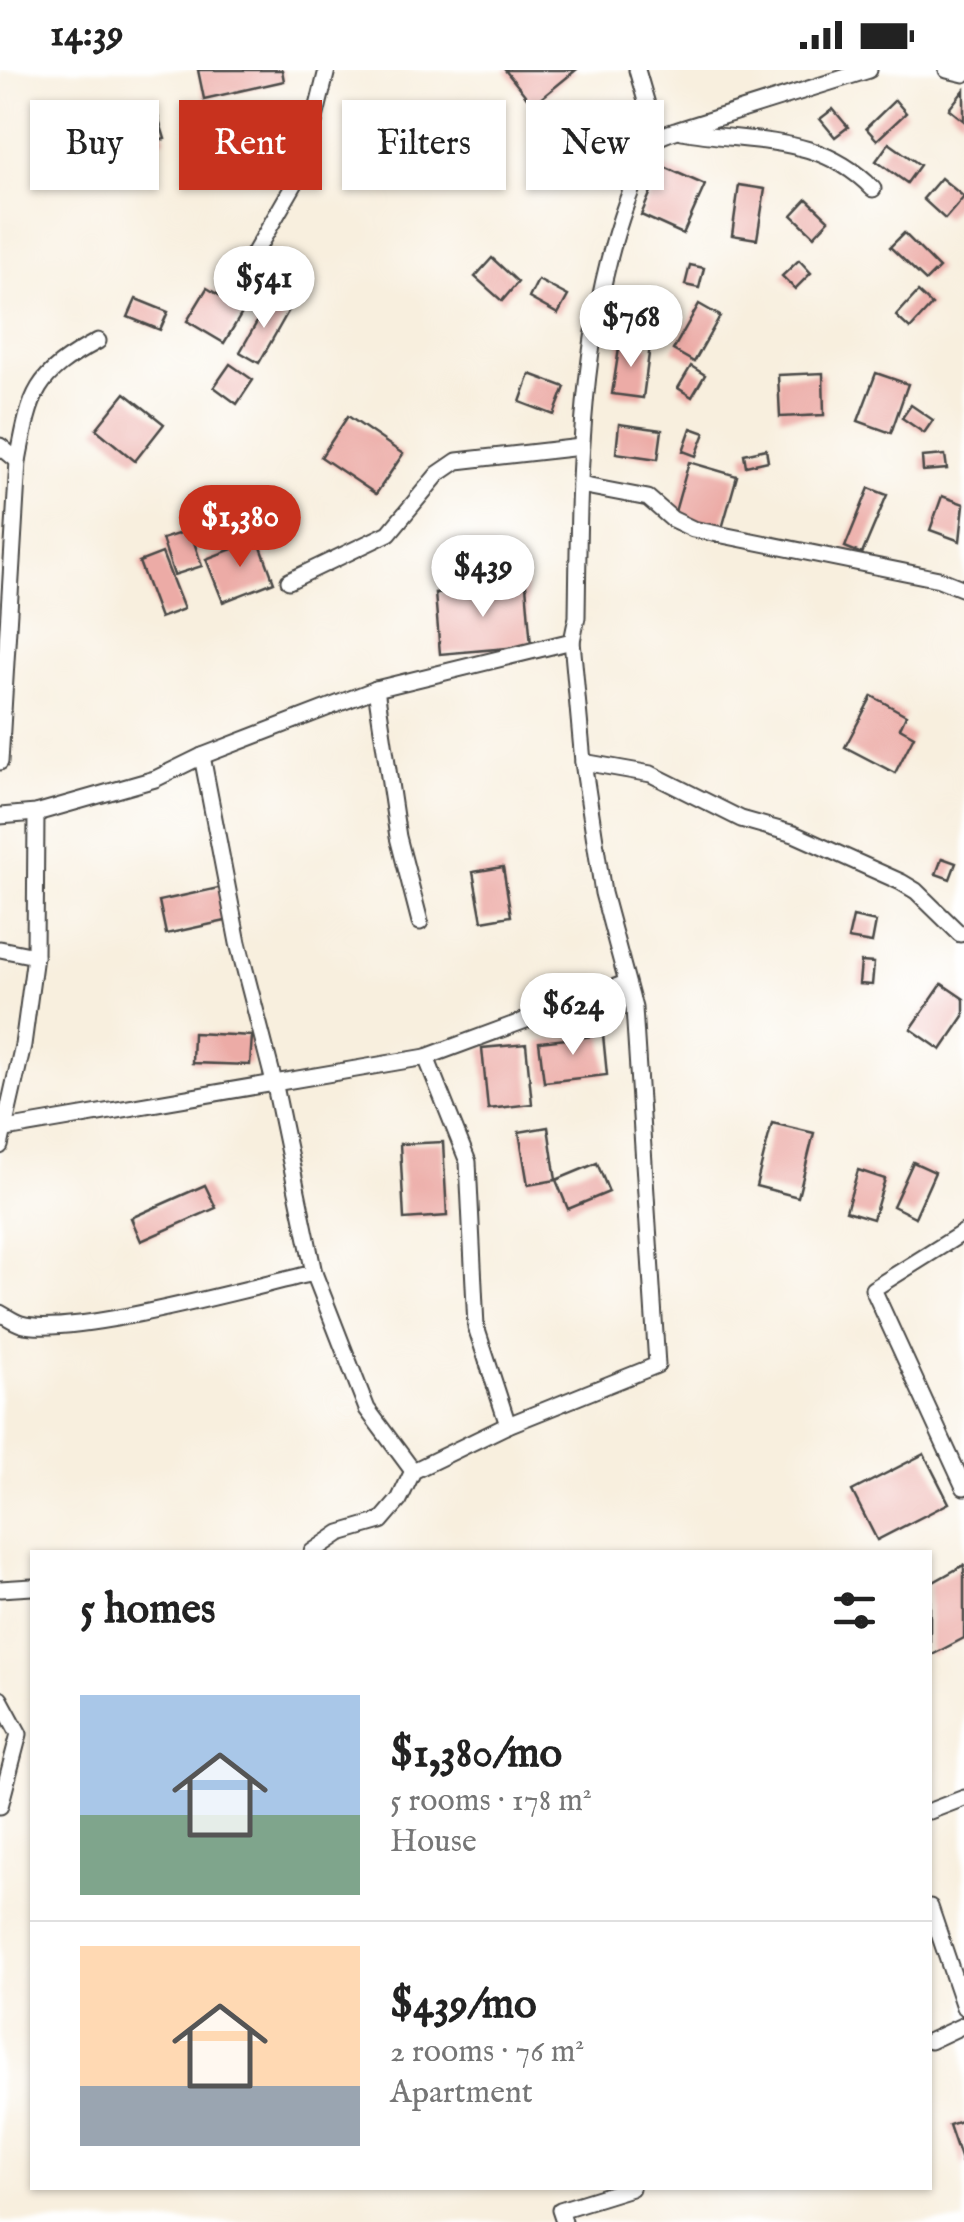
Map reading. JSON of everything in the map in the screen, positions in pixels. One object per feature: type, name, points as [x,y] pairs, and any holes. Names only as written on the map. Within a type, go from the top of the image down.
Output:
[{"type":"street","points":[[247,266],[302,171],[327,70]]},
{"type":"street","points":[[637,70],[646,100]]},
{"type":"street","points":[[664,136],[869,70]]},
{"type":"street","points":[[946,70],[964,74]]},
{"type":"street","points":[[678,130],[823,152],[846,162],[873,189]]},
{"type":"street","points":[[315,1550],[340,1534],[380,1521],[399,1500],[412,1472],[508,1425],[657,1365],[649,1288],[651,1229],[634,1008],[604,893],[583,762],[572,641],[578,617],[581,447],[608,254],[631,190]]},
{"type":"street","points":[[0,762],[3,625],[18,461],[33,391],[72,355],[98,340]]},
{"type":"street","points":[[0,446],[18,461]]},
{"type":"street","points":[[289,582],[390,534],[438,474],[457,460],[581,447]]},
{"type":"street","points":[[580,485],[648,498],[672,519],[693,529],[938,578],[964,589]]},
{"type":"street","points":[[0,816],[36,813],[155,780],[202,756],[376,689],[572,641]]},
{"type":"street","points":[[376,689],[398,837],[420,922]]},
{"type":"street","points":[[202,756],[238,943],[275,1086],[314,1273],[367,1409],[412,1472]]},
{"type":"street","points":[[583,762],[651,774],[741,819],[794,834],[901,882],[916,890],[960,934]]},
{"type":"street","points":[[36,813],[34,956],[23,1045],[1,1135],[426,1058],[626,983]]},
{"type":"street","points":[[0,949],[34,956]]},
{"type":"street","points":[[426,1058],[468,1162],[476,1327],[508,1425]]},
{"type":"street","points":[[964,1232],[873,1289],[964,1487]]},
{"type":"street","points":[[0,1313],[21,1324],[50,1325],[124,1315],[314,1273]]},
{"type":"street","points":[[0,1589],[30,1588]]},
{"type":"street","points":[[0,1699],[20,1734],[0,1806]]},
{"type":"street","points":[[932,1810],[964,1798]]},
{"type":"street","points":[[932,1913],[964,2007]]},
{"type":"street","points":[[932,2040],[964,2026]]},
{"type":"street","points":[[564,2222],[560,2210],[624,2190]]},
{"type":"building","points":[[198,70],[282,70],[284,81],[204,99]]},
{"type":"building","points":[[505,70],[576,70],[539,100],[529,100]]},
{"type":"building","points":[[964,90],[964,121],[949,109]]},
{"type":"building","points":[[895,100],[906,113],[877,140],[866,128]]},
{"type":"building","points":[[833,109],[848,127],[835,137],[820,119]]},
{"type":"building","points":[[159,119],[165,139],[159,141]]},
{"type":"building","points":[[889,143],[920,165],[907,183],[876,161]]},
{"type":"building","points":[[664,167],[705,185],[683,234],[641,215],[652,190],[664,190]]},
{"type":"building","points":[[941,178],[964,197],[945,219],[923,199]]},
{"type":"building","points":[[739,185],[765,189],[757,239],[732,235]]},
{"type":"building","points":[[807,199],[829,220],[814,236],[792,215]]},
{"type":"building","points":[[904,233],[939,268],[926,281],[890,247]]},
{"type":"building","points":[[492,258],[518,282],[502,301],[475,277]]},
{"type":"building","points":[[799,260],[811,273],[795,289],[782,276]]},
{"type":"building","points":[[690,265],[704,268],[699,288],[685,285]]},
{"type":"building","points":[[538,280],[568,296],[558,314],[529,298]]},
{"type":"building","points":[[207,288],[244,310],[224,343],[187,321]]},
{"type":"building","points":[[918,292],[932,305],[910,329],[896,316]]},
{"type":"building","points":[[136,299],[168,312],[160,330],[128,317]]},
{"type":"building","points":[[270,299],[289,310],[259,363],[240,352]]},
{"type":"building","points":[[699,304],[720,316],[694,362],[673,350]]},
{"type":"building","points":[[620,342],[650,346],[643,398],[612,394]]},
{"type":"building","points":[[230,364],[253,380],[237,404],[214,387]]},
{"type":"building","points":[[691,366],[705,375],[692,397],[678,388]]},
{"type":"building","points":[[823,373],[824,415],[780,417],[778,375]]},
{"type":"building","points":[[876,373],[908,384],[891,433],[858,421]]},
{"type":"building","points":[[530,374],[565,387],[554,415],[520,402]]},
{"type":"building","points":[[125,393],[164,424],[135,461],[96,429]]},
{"type":"building","points":[[911,405],[933,420],[924,433],[902,418]]},
{"type":"building","points":[[348,416],[403,454],[376,494],[321,457]]},
{"type":"building","points":[[619,424],[662,430],[658,459],[616,453]]},
{"type":"building","points":[[691,428],[705,433],[696,456],[683,451]]},
{"type":"building","points":[[766,449],[768,461],[746,466],[744,454]]},
{"type":"building","points":[[945,455],[947,469],[923,471],[922,457]]},
{"type":"building","points":[[689,462],[737,476],[721,532],[673,519]]},
{"type":"building","points":[[869,488],[887,495],[862,554],[845,547]]},
{"type":"building","points":[[942,496],[964,504],[960,541],[930,530]]},
{"type":"building","points":[[190,530],[202,566],[174,575],[162,539]]},
{"type":"building","points":[[258,539],[274,582],[223,602],[206,559]]},
{"type":"building","points":[[162,553],[184,609],[160,618],[139,562]]},
{"type":"building","points":[[526,585],[531,646],[440,654],[435,593]]},
{"type":"building","points":[[872,696],[906,715],[900,728],[914,736],[895,773],[845,747]]},
{"type":"building","points":[[942,858],[956,863],[950,879],[936,874]]},
{"type":"building","points":[[503,867],[511,916],[482,921],[473,872]]},
{"type":"building","points":[[223,887],[230,920],[166,934],[159,901]]},
{"type":"building","points":[[853,917],[876,922],[872,943],[848,939]]},
{"type":"building","points":[[861,962],[874,963],[872,985],[859,984]]},
{"type":"building","points":[[942,984],[964,999],[964,1016],[941,1050],[911,1029]]},
{"type":"building","points":[[193,1033],[252,1036],[250,1065],[192,1063]]},
{"type":"building","points":[[603,1035],[607,1075],[544,1082],[539,1042]]},
{"type":"building","points":[[526,1044],[532,1104],[488,1109],[482,1048]]},
{"type":"building","points":[[772,1123],[814,1133],[798,1197],[756,1186]]},
{"type":"building","points":[[548,1127],[556,1180],[528,1185],[519,1132]]},
{"type":"building","points":[[443,1142],[447,1216],[404,1219],[400,1144]]},
{"type":"building","points":[[913,1162],[935,1172],[915,1217],[893,1206]]},
{"type":"building","points":[[597,1163],[609,1192],[568,1209],[556,1180]]},
{"type":"building","points":[[858,1170],[885,1179],[873,1219],[846,1211]]},
{"type":"building","points":[[205,1185],[216,1208],[141,1241],[131,1218]]},
{"type":"building","points":[[924,1454],[949,1503],[877,1540],[852,1491]]},
{"type":"building","points":[[964,1565],[964,1638],[932,1655],[932,1583]]},
{"type":"building","points":[[964,2120],[964,2166],[963,2166],[949,2125]]}]
